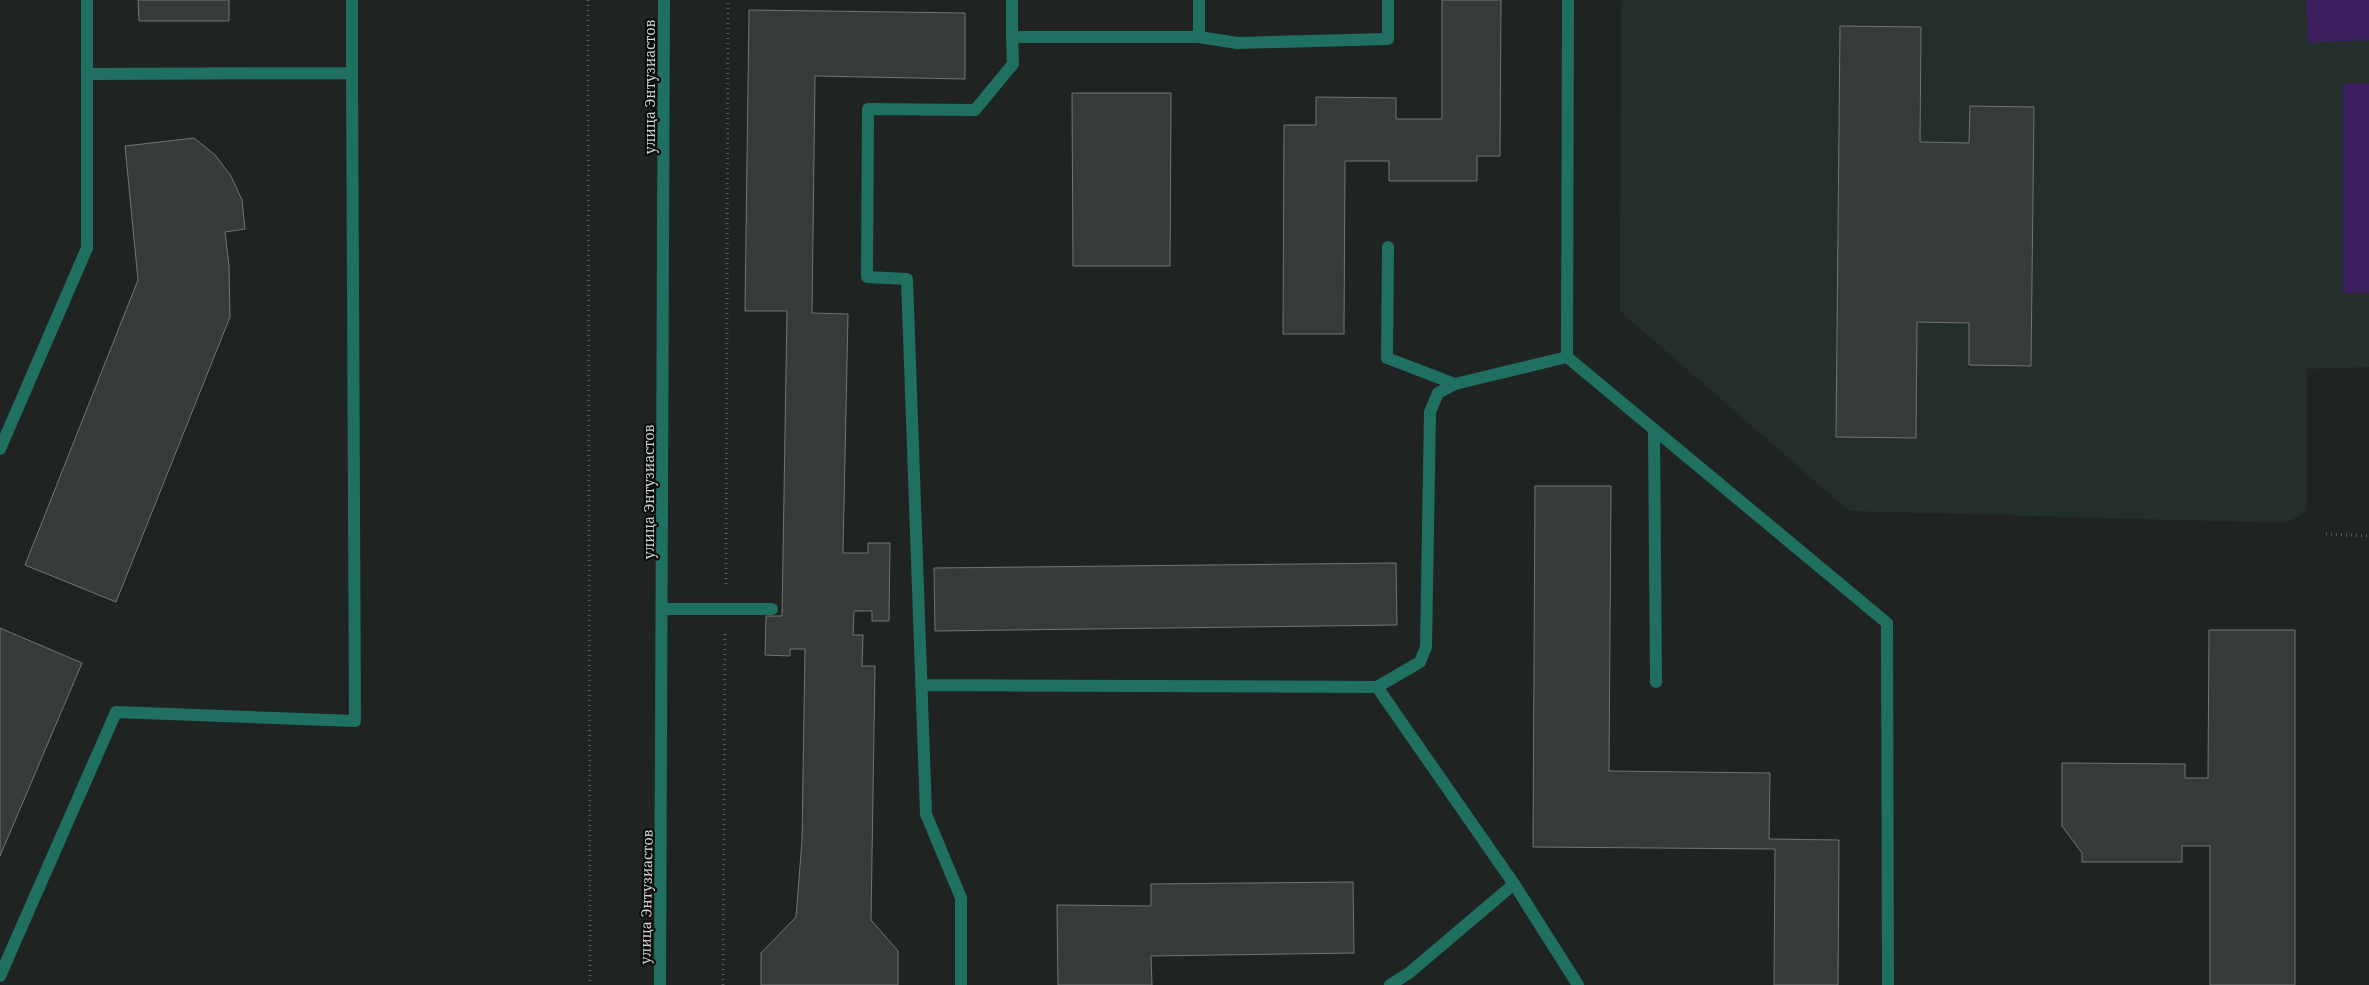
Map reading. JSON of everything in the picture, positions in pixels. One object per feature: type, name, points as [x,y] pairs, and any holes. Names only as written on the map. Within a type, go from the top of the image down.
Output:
[{"type":"street","points":[[0,449],[87,248],[87,0]]},
{"type":"street","points":[[0,976],[116,712],[355,721],[352,0]]},
{"type":"street","name":"улица Энтузиастов","points":[[660,985],[664,0]]},
{"type":"street","points":[[961,985],[961,898],[926,814],[907,279],[867,278],[868,109],[975,110],[1012,64],[1012,0]]},
{"type":"street","points":[[1199,0],[1199,37]]},
{"type":"street","points":[[1012,37],[1199,37],[1237,44],[1388,40],[1388,0]]},
{"type":"street","points":[[1567,357],[1568,0]]},
{"type":"street","points":[[87,74],[352,73]]},
{"type":"street","points":[[1388,247],[1387,358],[1455,384]]},
{"type":"street","points":[[921,685],[1377,687],[1420,662],[1426,647],[1430,412],[1438,393],[1455,384],[1567,357]]},
{"type":"street","points":[[1567,357],[1887,623],[1888,985]]},
{"type":"street","points":[[1654,430],[1656,682]]},
{"type":"street","points":[[662,609],[772,609]]},
{"type":"street","points":[[1377,687],[1514,884],[1578,985]]},
{"type":"street","points":[[1390,985],[1409,973],[1514,884]]},
{"type":"path","points":[[588,0],[590,985]]},
{"type":"path","points":[[723,985],[728,0]]},
{"type":"path","points":[[2326,534],[2369,536]]},
{"type":"shaded area","points":[[1621,0],[2369,0],[2369,367],[2307,369],[2307,511],[2286,523],[1849,511],[1620,311]]},
{"type":"shaded area","points":[[2306,0],[2369,0],[2369,40],[2308,43]]},
{"type":"shaded area","points":[[2343,83],[2369,83],[2369,293],[2343,293]]},
{"type":"building","points":[[138,0],[229,0],[229,21],[139,21]]},
{"type":"building","points":[[1442,0],[1501,0],[1500,156],[1477,156],[1477,181],[1389,181],[1389,161],[1345,161],[1344,334],[1283,334],[1284,125],[1316,125],[1316,97],[1396,98],[1396,119],[1442,119]]},
{"type":"building","points":[[749,10],[965,13],[965,79],[815,76],[812,313],[848,314],[843,553],[868,553],[868,543],[890,543],[889,621],[872,621],[872,611],[854,611],[853,635],[863,635],[862,666],[875,666],[871,920],[898,951],[898,985],[761,985],[761,953],[796,917],[802,841],[805,649],[790,649],[790,656],[765,655],[766,616],[782,616],[787,311],[745,311]]},
{"type":"building","points":[[1840,26],[1921,27],[1920,142],[1969,143],[1970,106],[2034,107],[2031,366],[1969,365],[1969,323],[1917,322],[1916,438],[1836,437]]},
{"type":"building","points":[[1072,93],[1171,93],[1170,266],[1073,266]]},
{"type":"building","points":[[194,138],[215,155],[231,176],[242,200],[245,229],[225,232],[229,266],[230,317],[116,602],[25,565],[138,280],[125,146]]},
{"type":"building","points":[[1535,486],[1611,486],[1609,771],[1770,773],[1769,839],[1839,840],[1838,985],[1774,985],[1775,849],[1533,847]]},
{"type":"building","points":[[1396,563],[1397,625],[935,631],[934,568]]},
{"type":"building","points":[[0,628],[82,663],[0,856]]},
{"type":"building","points":[[2209,630],[2295,630],[2295,985],[2210,985],[2210,846],[2182,846],[2182,862],[2082,862],[2082,853],[2062,826],[2062,763],[2185,764],[2185,778],[2208,778]]},
{"type":"building","points":[[1353,882],[1354,953],[1151,956],[1152,985],[1058,985],[1057,905],[1151,906],[1151,884]]}]
